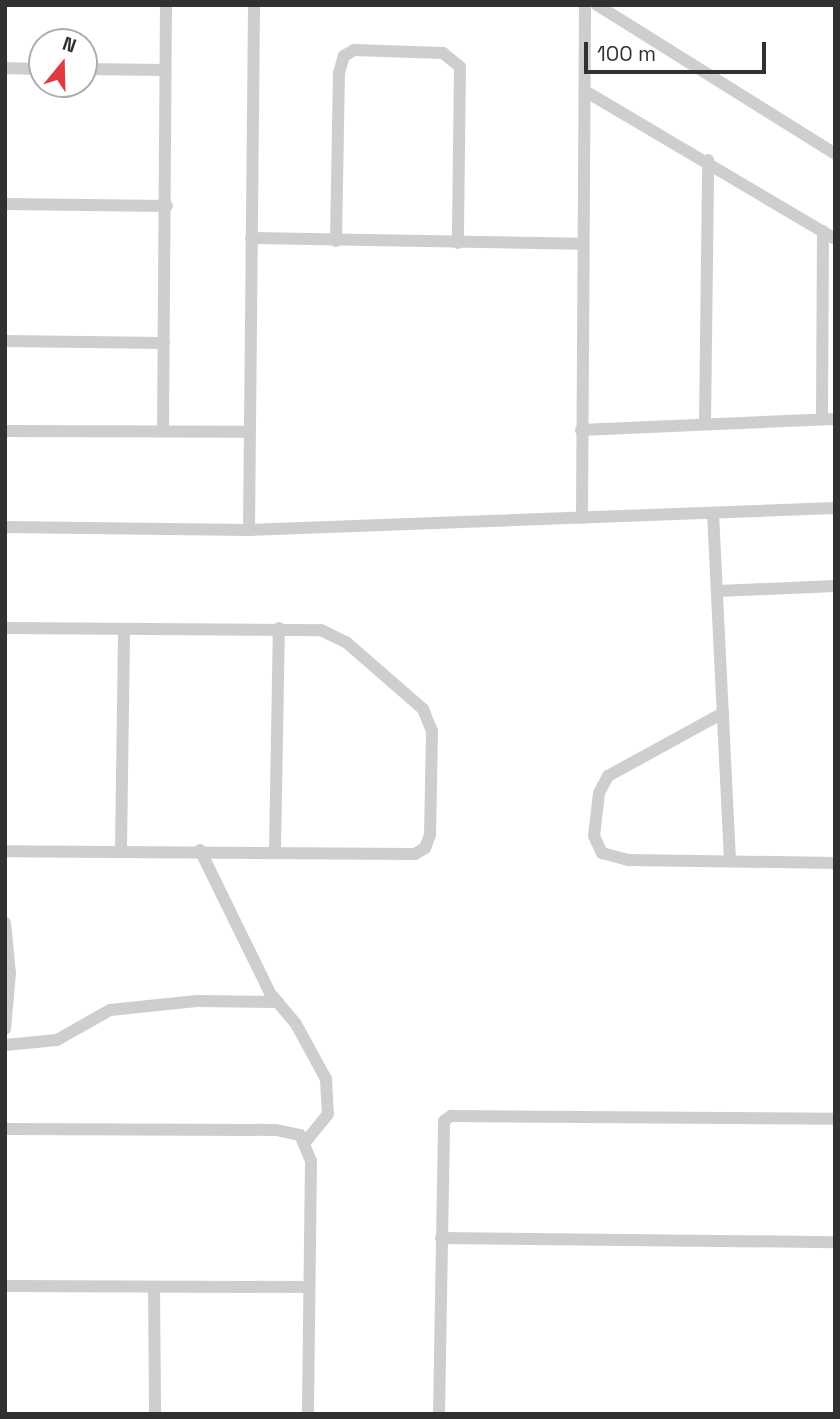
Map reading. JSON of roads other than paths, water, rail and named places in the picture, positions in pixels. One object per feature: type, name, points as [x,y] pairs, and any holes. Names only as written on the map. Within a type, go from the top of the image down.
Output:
[{"type":"street","points":[[163,431],[167,206],[166,5]]},
{"type":"street","points":[[249,530],[254,5]]},
{"type":"street","points":[[582,518],[581,244],[585,5]]},
{"type":"street","points":[[597,5],[835,154]]},
{"type":"street","points":[[336,241],[339,72],[344,56],[354,50],[443,53],[460,67],[458,243]]},
{"type":"street","points":[[5,68],[28,69]]},
{"type":"street","points":[[98,69],[165,70]]},
{"type":"street","points":[[585,91],[708,160],[835,239]]},
{"type":"street","points":[[705,424],[708,160]]},
{"type":"street","points":[[5,204],[167,206]]},
{"type":"street","points":[[581,430],[828,419],[823,231]]},
{"type":"street","points":[[251,238],[581,244]]},
{"type":"street","points":[[5,341],[164,343]]},
{"type":"street","points":[[5,431],[250,432]]},
{"type":"street","points":[[5,527],[249,530],[835,508]]},
{"type":"street","points":[[713,513],[730,859]]},
{"type":"street","points":[[718,591],[835,586]]},
{"type":"street","points":[[5,628],[279,628],[334,634],[423,709],[432,731],[430,835],[425,848],[415,853],[121,849],[5,851]]},
{"type":"street","points":[[275,850],[279,628]]},
{"type":"street","points":[[121,849],[124,629]]},
{"type":"street","points":[[723,713],[608,776],[599,793],[594,836],[603,853],[611,858],[835,863]]},
{"type":"street","points":[[200,850],[278,1002],[296,1024],[326,1079],[328,1114],[306,1141]]},
{"type":"street","points":[[5,923],[10,973],[5,1029]]},
{"type":"street","points":[[5,1045],[57,1040],[110,1010],[197,1002],[278,1002]]},
{"type":"street","points":[[439,1414],[442,1129],[451,1116],[835,1119]]},
{"type":"street","points":[[5,1129],[276,1130],[292,1132],[306,1141],[310,1161],[308,1414]]},
{"type":"street","points":[[441,1238],[835,1242]]},
{"type":"street","points":[[5,1286],[308,1287]]},
{"type":"street","points":[[154,1288],[155,1414]]}]
